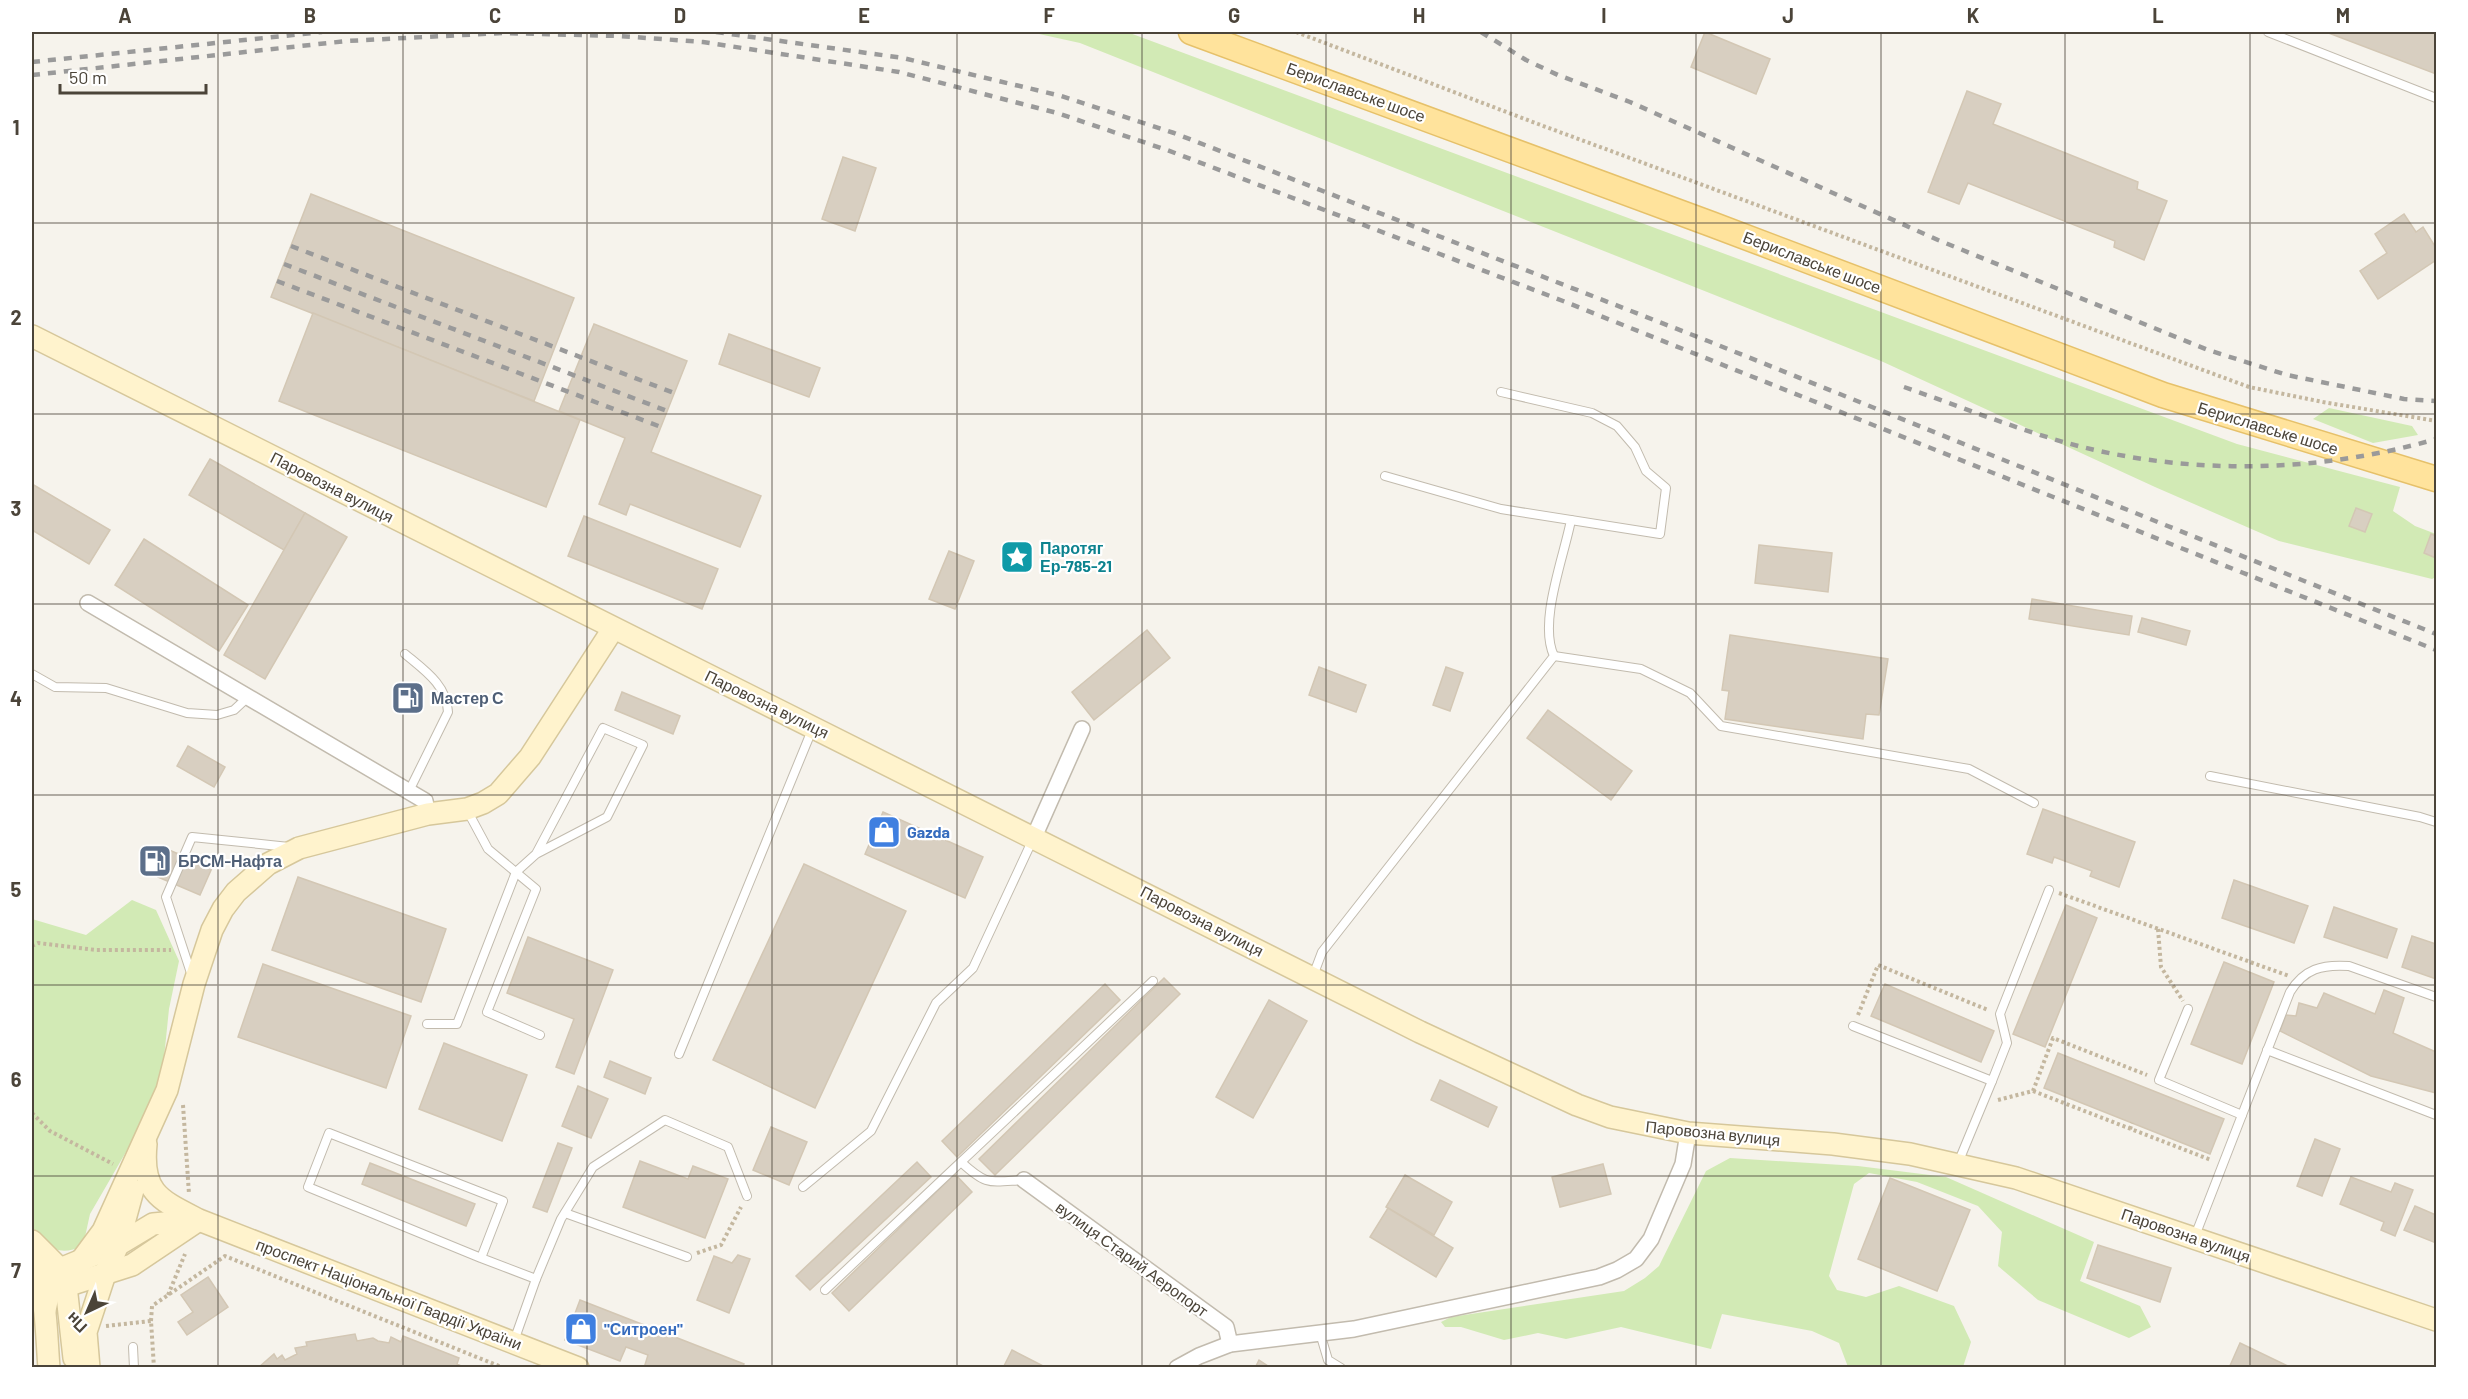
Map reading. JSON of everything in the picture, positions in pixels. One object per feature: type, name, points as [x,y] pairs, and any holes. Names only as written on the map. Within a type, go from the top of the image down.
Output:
[{"type":"main road","name":"Бериславське шосе","points":[[1191,32],[1224,37],[2163,395],[2436,479]]},
{"type":"main road","name":"Паровозна вулиця","points":[[32,336],[614,629],[814,726],[1420,1032],[1577,1105],[1621,1120],[1688,1133],[1910,1154],[2016,1178],[2436,1320]]},
{"type":"main road","points":[[45,1310],[75,1275],[103,1231],[132,1169],[167,1090],[194,984],[212,930],[236,892],[268,864],[299,848],[428,814],[467,809],[498,794],[530,758],[614,629]]},
{"type":"main road","points":[[118,1245],[147,1135]]},
{"type":"main road","name":"проспект Національної Гвардії України","points":[[147,1135],[144,1163],[150,1184],[167,1205],[199,1220],[578,1368]]},
{"type":"main road","points":[[75,1275],[153,1224],[199,1220]]},
{"type":"main road","points":[[89,1368],[86,1332],[97,1303],[132,1264],[199,1220]]},
{"type":"main road","points":[[32,1241],[75,1275],[97,1303]]},
{"type":"main road","points":[[32,1248],[75,1275],[132,1264]]},
{"type":"main road","points":[[32,1260],[40,1279],[45,1310],[49,1368]]},
{"type":"main road","points":[[75,1275],[75,1368]]},
{"type":"street","points":[[88,603],[409,791],[425,801],[428,814]]},
{"type":"street","points":[[1034,837],[1082,729]]},
{"type":"street","points":[[1177,1368],[1199,1356],[1230,1344],[1354,1329],[1599,1277],[1617,1270],[1636,1259],[1651,1239],[1683,1164],[1688,1133]]},
{"type":"street","name":"вулиця Старий Аеропорт","points":[[1024,1180],[1226,1326],[1230,1344]]},
{"type":"lane","points":[[2268,32],[2436,98]]},
{"type":"lane","points":[[1385,476],[1501,509],[1660,534],[1666,488],[1646,471],[1635,447],[1617,426],[1592,413],[1500,392]]},
{"type":"lane","points":[[1554,656],[1548,645],[1550,618],[1571,520]]},
{"type":"lane","points":[[405,654],[432,677],[448,700],[448,712],[409,791]]},
{"type":"lane","points":[[1554,656],[1641,669],[1690,693],[1721,726],[1969,769],[2034,803]]},
{"type":"lane","points":[[1312,977],[1322,952],[1554,656]]},
{"type":"lane","points":[[32,674],[55,687],[106,688],[187,713],[217,715],[234,710],[248,697]]},
{"type":"lane","points":[[679,1054],[814,726]]},
{"type":"lane","points":[[427,1024],[457,1024],[516,872],[536,854],[607,817],[643,745],[603,728],[536,854]]},
{"type":"lane","points":[[2210,776],[2436,822]]},
{"type":"lane","points":[[467,809],[488,849],[536,889],[487,1012],[540,1035]]},
{"type":"lane","points":[[194,984],[166,897],[192,837],[299,848]]},
{"type":"lane","points":[[803,1187],[871,1131],[936,1003],[973,968],[1034,837]]},
{"type":"lane","points":[[1957,1165],[2007,1043],[2000,1014],[2049,890]]},
{"type":"lane","points":[[2194,1238],[2290,992],[2298,979],[2310,971],[2335,965],[2349,966],[2436,997]]},
{"type":"lane","points":[[825,1290],[1153,981]]},
{"type":"lane","points":[[2188,1009],[2159,1080],[2242,1115]]},
{"type":"lane","points":[[1853,1026],[1992,1081]]},
{"type":"lane","points":[[2267,1050],[2436,1115]]},
{"type":"lane","points":[[513,1342],[536,1279],[565,1213],[593,1167],[665,1120],[728,1147],[747,1196]]},
{"type":"lane","points":[[481,1258],[503,1201],[329,1133],[308,1187],[481,1258],[536,1279]]},
{"type":"lane","points":[[962,1162],[980,1179],[991,1182],[1024,1180]]},
{"type":"lane","points":[[565,1213],[687,1257]]},
{"type":"lane","points":[[1320,1333],[1328,1360],[1341,1368]]},
{"type":"lane","points":[[133,1347],[134,1368]]},
{"type":"path","points":[[1296,32],[2249,387],[2436,422]]},
{"type":"path","points":[[2049,890],[2298,979]]},
{"type":"path","points":[[2158,929],[2161,967],[2188,1009]]},
{"type":"path","points":[[32,946],[38,943],[96,950],[184,950]]},
{"type":"path","points":[[1853,1026],[1878,965],[2000,1014]]},
{"type":"path","points":[[2033,1091],[2053,1038],[2159,1080]]},
{"type":"path","points":[[1985,1097],[2001,1101],[2033,1091],[2222,1165]]},
{"type":"path","points":[[32,1113],[50,1131],[110,1163],[132,1169]]},
{"type":"path","points":[[2130,1129],[2133,1123]]},
{"type":"path","points":[[178,1184],[188,1187]]},
{"type":"path","points":[[687,1257],[721,1245],[747,1196]]},
{"type":"path","points":[[154,1368],[152,1306],[225,1256],[504,1368]]},
{"type":"path","points":[[106,1326],[151,1321]]},
{"type":"green space","points":[[1030,32],[1127,32],[2237,444],[2400,487],[2393,511],[2415,526],[2436,534],[2436,577],[2432,579],[2279,541],[2155,487],[1881,361],[1080,43]]},
{"type":"green space","points":[[2329,408],[2412,426],[2418,435],[2373,443],[2313,419]]},
{"type":"green space","points":[[132,900],[156,910],[179,961],[169,1009],[162,1077],[141,1126],[90,1214],[83,1246],[66,1251],[60,1250],[42,1240],[32,1226],[32,919],[86,935]]},
{"type":"green space","points":[[1730,1158],[1858,1166],[1946,1177],[2094,1242],[2080,1281],[2140,1306],[2151,1327],[2129,1338],[2038,1300],[1998,1266],[2002,1232],[1978,1206],[1917,1182],[1869,1173],[1854,1184],[1829,1276],[1837,1290],[1866,1297],[1899,1286],[1954,1306],[1971,1342],[1963,1367],[1848,1367],[1839,1343],[1812,1331],[1722,1314],[1711,1349],[1621,1327],[1566,1339],[1538,1333],[1504,1340],[1461,1327],[1445,1327],[1441,1322],[1451,1317],[1624,1291],[1659,1266],[1706,1171]]},
{"type":"building","points":[[1705,32],[1770,59],[1756,94],[1691,67]]},
{"type":"building","points":[[2326,32],[2436,32],[2436,74]]},
{"type":"building","points":[[1967,91],[2001,104],[1993,124],[2138,182],[2137,189],[2167,201],[2144,260],[2114,247],[2115,241],[1968,183],[1959,204],[1928,192]]},
{"type":"building","points":[[843,157],[876,168],[855,231],[822,219]]},
{"type":"building","points":[[311,194],[574,298],[534,401],[271,297]]},
{"type":"building","points":[[2404,214],[2416,232],[2423,227],[2436,248],[2436,260],[2378,299],[2360,271],[2387,253],[2375,234]]},
{"type":"building","points":[[313,313],[580,420],[546,507],[279,401]]},
{"type":"building","points":[[594,324],[687,361],[651,452],[761,496],[740,547],[630,504],[626,515],[599,504],[625,438],[559,411]]},
{"type":"building","points":[[729,334],[820,368],[809,397],[719,364]]},
{"type":"building","points":[[210,459],[305,513],[284,550],[189,495]]},
{"type":"building","points":[[32,484],[110,530],[89,564],[32,530]]},
{"type":"building","points":[[2356,508],[2372,514],[2365,532],[2349,526]]},
{"type":"building","points":[[305,513],[347,537],[265,679],[224,655]]},
{"type":"building","points":[[584,516],[718,569],[702,609],[568,556]]},
{"type":"building","points":[[2431,534],[2436,536],[2436,558],[2424,553]]},
{"type":"building","points":[[144,539],[248,605],[219,651],[115,585]]},
{"type":"building","points":[[1759,545],[1832,553],[1828,592],[1755,583]]},
{"type":"building","points":[[949,551],[974,561],[955,609],[929,599]]},
{"type":"building","points":[[2032,599],[2132,616],[2129,635],[2029,619]]},
{"type":"building","points":[[2142,618],[2190,631],[2186,645],[2138,632]]},
{"type":"building","points":[[1147,630],[1170,658],[1094,720],[1072,692]]},
{"type":"building","points":[[1730,635],[1888,659],[1879,715],[1866,714],[1863,739],[1725,719],[1729,691],[1722,690]]},
{"type":"building","points":[[1319,667],[1366,685],[1356,712],[1309,695]]},
{"type":"building","points":[[1446,667],[1463,673],[1450,711],[1433,705]]},
{"type":"building","points":[[622,692],[680,716],[673,734],[615,710]]},
{"type":"building","points":[[1548,710],[1632,771],[1611,800],[1527,738]]},
{"type":"building","points":[[188,746],[225,767],[214,787],[177,766]]},
{"type":"building","points":[[2043,809],[2135,842],[2119,887],[2090,876],[2092,871],[2054,857],[2052,863],[2027,854]]},
{"type":"building","points":[[883,812],[983,857],[965,898],[865,854]]},
{"type":"building","name":"БРСМ-Нафта","points":[[151,849],[167,856],[159,873],[143,866]]},
{"type":"building","points":[[169,850],[212,868],[200,895],[158,877]]},
{"type":"building","points":[[804,864],[906,911],[815,1108],[713,1060]]},
{"type":"building","points":[[298,877],[446,929],[421,1002],[272,950]]},
{"type":"building","points":[[2234,880],[2308,906],[2294,943],[2222,918]]},
{"type":"building","points":[[2066,905],[2097,918],[2045,1047],[2013,1034]]},
{"type":"building","points":[[2334,907],[2397,929],[2387,958],[2324,937]]},
{"type":"building","points":[[2412,936],[2436,944],[2436,979],[2402,967]]},
{"type":"building","points":[[528,937],[613,970],[574,1074],[556,1067],[574,1019],[507,993]]},
{"type":"building","points":[[2224,962],[2274,982],[2242,1064],[2191,1044]]},
{"type":"building","points":[[263,964],[411,1016],[386,1088],[238,1037]]},
{"type":"building","points":[[1164,978],[1180,994],[995,1175],[979,1159]]},
{"type":"building","points":[[1105,984],[1120,1000],[957,1157],[942,1141]]},
{"type":"building","points":[[1885,984],[1994,1031],[1981,1062],[1871,1016]]},
{"type":"building","points":[[2384,990],[2404,998],[2393,1033],[2436,1052],[2436,1093],[2371,1076],[2280,1031],[2286,1015],[2296,1016],[2299,1003],[2317,1008],[2324,993],[2375,1014]]},
{"type":"building","points":[[1269,1000],[1307,1021],[1253,1118],[1216,1097]]},
{"type":"building","points":[[444,1043],[527,1075],[502,1141],[419,1109]]},
{"type":"building","points":[[2058,1053],[2224,1119],[2210,1154],[2044,1088]]},
{"type":"building","points":[[610,1061],[651,1078],[645,1094],[604,1077]]},
{"type":"building","points":[[1440,1080],[1497,1107],[1488,1127],[1431,1100]]},
{"type":"building","points":[[578,1086],[608,1099],[591,1138],[562,1126]]},
{"type":"building","points":[[771,1127],[807,1142],[789,1185],[753,1170]]},
{"type":"building","points":[[2315,1139],[2340,1149],[2322,1196],[2297,1186]]},
{"type":"building","points":[[558,1143],[572,1148],[547,1212],[533,1207]]},
{"type":"building","points":[[640,1161],[688,1179],[693,1166],[728,1179],[705,1238],[623,1207]]},
{"type":"building","points":[[917,1162],[931,1177],[810,1290],[796,1276]]},
{"type":"building","points":[[370,1163],[475,1204],[466,1226],[362,1184]]},
{"type":"building","points":[[1603,1164],[1611,1194],[1560,1207],[1552,1177]]},
{"type":"building","points":[[955,1174],[972,1192],[849,1311],[832,1293]]},
{"type":"building","points":[[1405,1175],[1452,1202],[1434,1235],[1386,1207]]},
{"type":"building","points":[[2351,1177],[2391,1192],[2395,1183],[2413,1190],[2395,1236],[2381,1230],[2384,1222],[2340,1204]]},
{"type":"building","points":[[1890,1178],[1970,1210],[1937,1291],[1858,1259]]},
{"type":"building","points":[[2415,1206],[2436,1215],[2436,1243],[2404,1230]]},
{"type":"building","points":[[1388,1208],[1453,1248],[1436,1277],[1370,1237]]},
{"type":"building","points":[[2098,1245],[2171,1268],[2160,1302],[2087,1278]]},
{"type":"building","points":[[738,1255],[750,1259],[729,1313],[697,1300],[714,1256],[732,1263]]},
{"type":"building","points":[[208,1277],[228,1307],[187,1335],[178,1322],[193,1312],[181,1295]]},
{"type":"building","points":[[580,1300],[744,1364],[742,1368],[644,1368],[648,1355],[626,1347],[620,1361],[565,1340]]},
{"type":"building","points":[[355,1334],[357,1341],[373,1338],[389,1343],[391,1337],[401,1342],[403,1336],[459,1358],[457,1364],[465,1368],[258,1368],[274,1354],[277,1359],[282,1355],[285,1360],[297,1354],[295,1348],[307,1346],[306,1342]]},
{"type":"building","points":[[2240,1343],[2292,1368],[2229,1368]]},
{"type":"building","points":[[1012,1350],[1047,1368],[1003,1368]]},
{"type":"building","points":[[1259,1360],[1271,1368],[1255,1368]]},
{"type":"railway","points":[[32,62],[322,32]]},
{"type":"railway","points":[[716,32],[903,58],[1061,96],[1174,133],[1708,341],[2436,634]]},
{"type":"railway","points":[[1481,32],[1526,60],[1558,75],[1630,102],[1938,240],[2208,350],[2287,375],[2404,399],[2436,401]]},
{"type":"railway","points":[[32,75],[347,41],[502,33],[619,36],[703,42],[899,72],[1057,113],[1167,150],[1563,301],[2436,650]]},
{"type":"railway","points":[[291,246],[674,393]]},
{"type":"railway","points":[[284,264],[667,411]]},
{"type":"railway","points":[[277,281],[661,427]]},
{"type":"railway","points":[[1904,387],[2050,438],[2097,450],[2194,465],[2292,465],[2389,451],[2436,439]]},
{"type":"place","name":"Паротяг Ер-785-21","points":[[1017,557]]},
{"type":"place","name":"Мастер С","points":[[408,698]]},
{"type":"place","name":"Gazda","points":[[884,832]]},
{"type":"place","name":"БРСМ-Нафта","points":[[155,861]]},
{"type":"place","name":"\"Ситроен\"","points":[[581,1329]]}]
